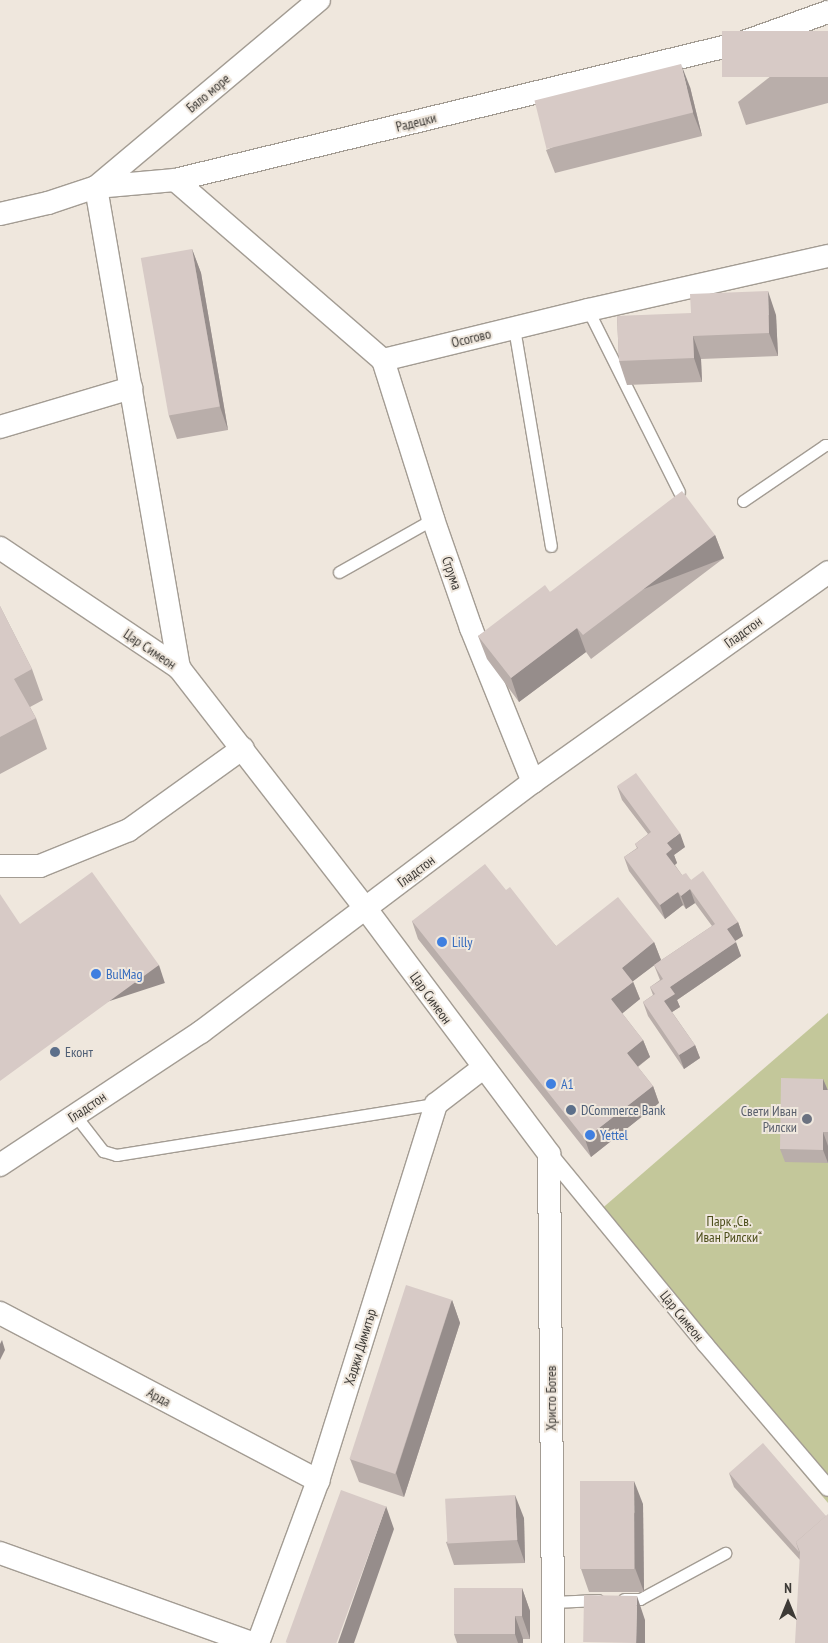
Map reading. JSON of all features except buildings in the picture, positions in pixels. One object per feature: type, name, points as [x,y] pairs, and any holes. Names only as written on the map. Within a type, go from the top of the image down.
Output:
[{"type":"street","name":"Бяло море","points":[[96,187],[319,0]]},
{"type":"street","name":"Радецки","points":[[0,214],[48,203],[96,187],[175,180],[744,42],[828,12]]},
{"type":"street","points":[[175,180],[383,360]]},
{"type":"street","points":[[96,187],[179,668]]},
{"type":"street","name":"Осогово","points":[[383,360],[588,310],[828,256]]},
{"type":"street","name":"Струма","points":[[383,360],[433,519],[471,628],[533,782]]},
{"type":"street","points":[[0,427],[131,388]]},
{"type":"street","name":"Цар Симеон","points":[[0,548],[179,668],[243,748],[366,909],[549,1154],[705,1344],[828,1488]]},
{"type":"street","name":"Гладстон","points":[[0,1165],[201,1032],[533,782],[828,572]]},
{"type":"street","points":[[0,866],[40,866],[130,830],[243,748]]},
{"type":"street","points":[[436,1104],[483,1068]]},
{"type":"street","name":"Хаджи Димитър","points":[[258,1643],[318,1481],[436,1104]]},
{"type":"street","name":"Христо Ботев","points":[[549,1154],[553,1643]]},
{"type":"street","name":"Арда","points":[[0,1313],[318,1481]]},
{"type":"street","points":[[0,1552],[251,1643]]},
{"type":"lane","points":[[588,310],[679,492]]},
{"type":"lane","points":[[514,328],[551,546]]},
{"type":"lane","points":[[743,501],[825,445],[828,445]]},
{"type":"lane","points":[[339,572],[433,519]]},
{"type":"lane","points":[[75,1115],[103,1151],[116,1155],[436,1104]]},
{"type":"lane","points":[[553,1602],[640,1599],[725,1553]]},
{"type":"green space","name":"Парк „Св. Иван Рилски“","points":[[828,1013],[828,1503],[591,1218]]},
{"type":"place","name":"Lilly","points":[[442,942]]},
{"type":"place","name":"BulMag","points":[[96,974]]},
{"type":"place","name":"Еконт","points":[[55,1052]]},
{"type":"place","name":"A1","points":[[551,1084]]},
{"type":"place","name":"DCommerce Bank","points":[[571,1110]]},
{"type":"place","name":"Свети Иван Рилски","points":[[807,1119]]},
{"type":"place","name":"Yettel","points":[[590,1135]]}]
